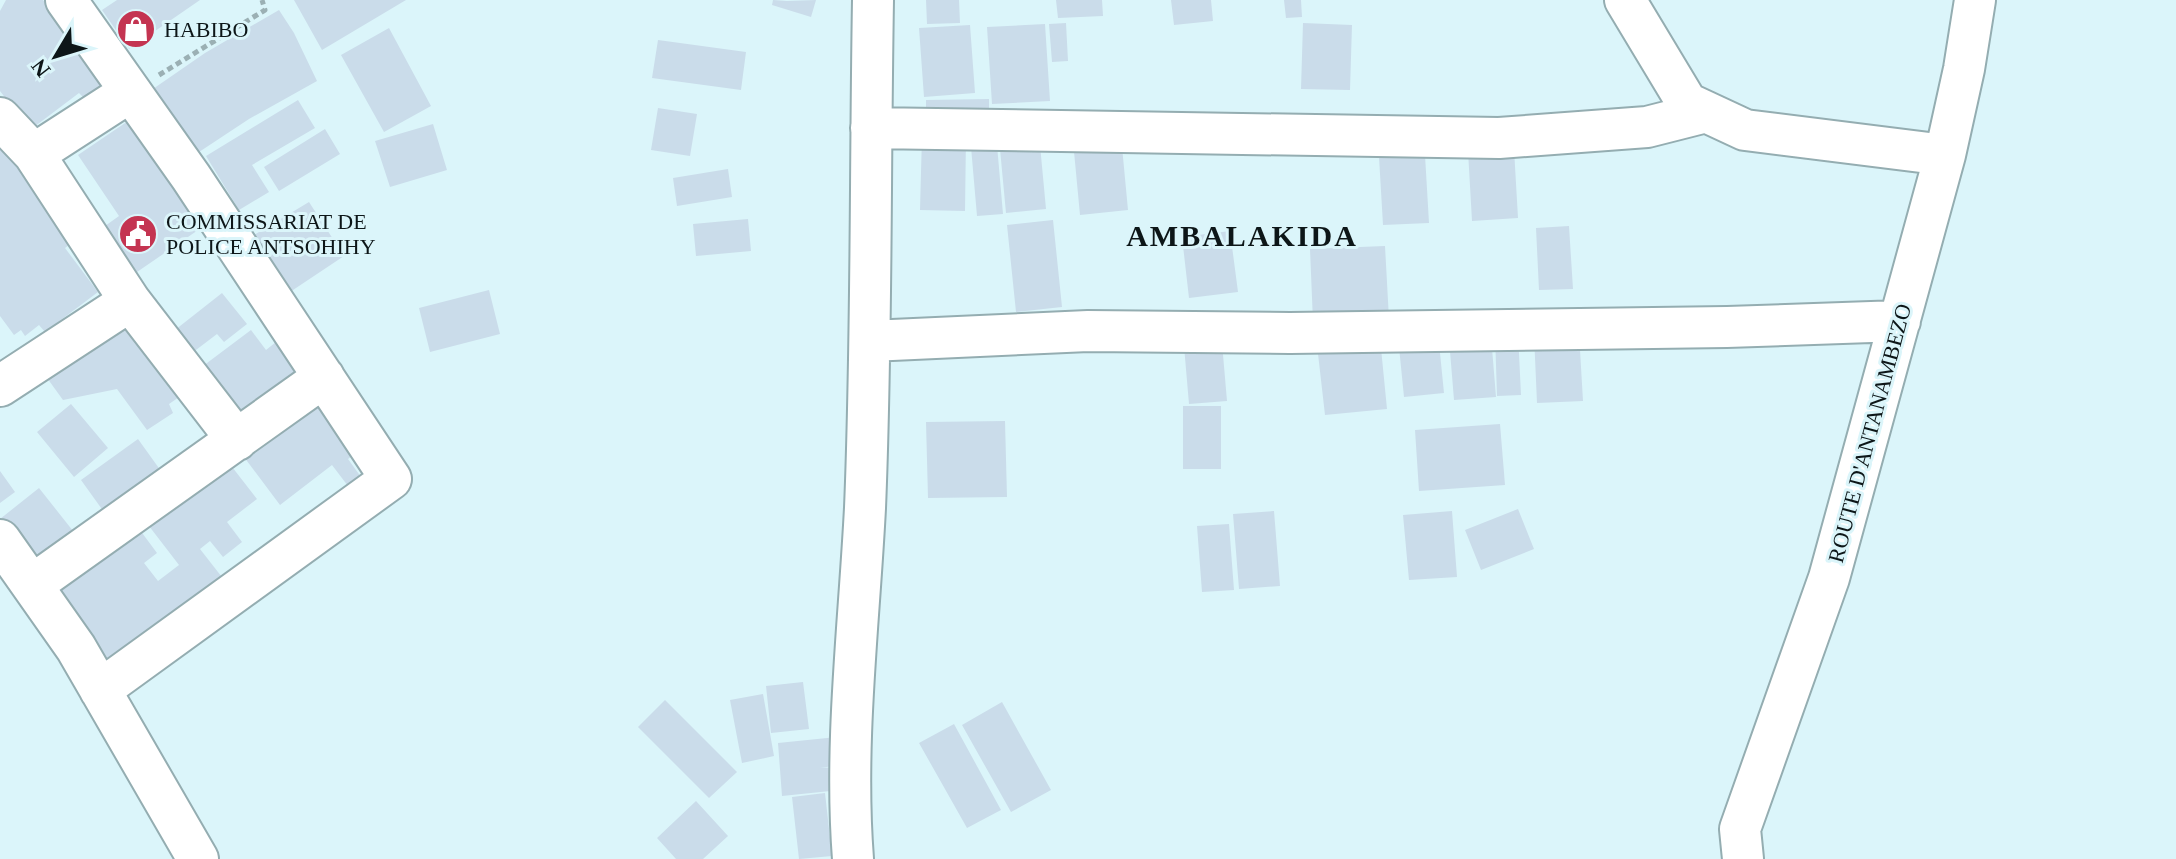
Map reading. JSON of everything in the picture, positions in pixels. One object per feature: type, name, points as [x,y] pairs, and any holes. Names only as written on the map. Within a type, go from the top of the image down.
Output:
[{"type":"street","points":[[66,0],[191,177],[391,479],[100,690]]},
{"type":"street","points":[[853,859],[849,803],[865,507],[870,341],[873,0]]},
{"type":"street","points":[[1625,0],[1687,103],[1745,130],[1945,155]]},
{"type":"street","name":"ROUTE D'ANTANAMBEZO","points":[[1743,859],[1740,829],[1829,578],[1945,155],[1975,0]]},
{"type":"street","points":[[34,154],[130,92]]},
{"type":"street","points":[[871,128],[1499,138],[1647,127],[1706,112]]},
{"type":"street","points":[[0,118],[34,154],[130,301],[237,440]]},
{"type":"street","points":[[0,386],[130,301]]},
{"type":"street","points":[[870,341],[1088,331],[1290,333],[1900,321]]},
{"type":"street","points":[[32,585],[324,377]]},
{"type":"street","points":[[0,540],[76,648],[198,859]]},
{"type":"path","points":[[130,92],[265,10],[262,0]]},
{"type":"building","points":[[6,0],[43,0],[106,82],[85,99],[79,93],[30,130],[0,91],[0,11]]},
{"type":"building","name":"HABIBO","points":[[117,0],[200,0],[129,49],[102,10]]},
{"type":"building","points":[[294,0],[406,0],[322,50]]},
{"type":"building","points":[[773,0],[816,0],[811,17],[772,5]]},
{"type":"building","points":[[926,0],[959,0],[960,23],[927,24]]},
{"type":"building","points":[[1056,0],[1102,0],[1103,16],[1058,18]]},
{"type":"building","points":[[1171,0],[1211,0],[1213,21],[1174,25]]},
{"type":"building","points":[[1284,0],[1301,0],[1302,17],[1286,18]]},
{"type":"building","points":[[279,10],[317,81],[249,119],[193,156],[150,91],[205,53]]},
{"type":"building","points":[[1066,23],[1068,61],[1052,62],[1049,24]]},
{"type":"building","points":[[1303,23],[1352,25],[1350,90],[1301,89]]},
{"type":"building","points":[[1045,24],[1050,101],[992,104],[987,27]]},
{"type":"building","points":[[970,25],[975,93],[924,97],[919,28]]},
{"type":"building","points":[[389,28],[431,106],[384,132],[341,55]]},
{"type":"building","points":[[658,40],[746,52],[741,90],[652,78]]},
{"type":"building","points":[[989,99],[989,119],[926,120],[926,100]]},
{"type":"building","points":[[298,100],[315,128],[252,165],[269,192],[239,210],[206,156]]},
{"type":"building","points":[[658,108],[697,114],[690,156],[651,150]]},
{"type":"building","points":[[131,119],[204,226],[137,272],[105,226],[119,216],[78,155]]},
{"type":"building","points":[[433,124],[447,170],[390,187],[375,141]]},
{"type":"building","points":[[325,129],[340,154],[279,191],[264,167]]},
{"type":"building","points":[[922,135],[966,136],[965,211],[920,210]]},
{"type":"building","points":[[0,136],[73,242],[65,248],[98,292],[45,332],[39,325],[25,336],[21,330],[14,335],[0,316]]},
{"type":"building","points":[[1121,136],[1128,210],[1080,215],[1073,141]]},
{"type":"building","points":[[1424,138],[1429,223],[1383,225],[1378,140]]},
{"type":"building","points":[[997,145],[1003,214],[977,216],[971,147]]},
{"type":"building","points":[[1040,145],[1046,209],[1006,213],[1000,149]]},
{"type":"building","points":[[1514,149],[1518,218],[1472,221],[1468,151]]},
{"type":"building","points":[[728,169],[732,197],[677,206],[673,178]]},
{"type":"building","points":[[309,202],[344,256],[290,292],[254,235]]},
{"type":"building","points":[[748,219],[751,251],[696,256],[693,224]]},
{"type":"building","points":[[1053,220],[1062,307],[1016,312],[1007,225]]},
{"type":"building","points":[[1569,226],[1573,289],[1539,290],[1536,228]]},
{"type":"building","points":[[1230,231],[1238,292],[1189,298],[1182,237]]},
{"type":"building","points":[[1385,246],[1389,319],[1313,322],[1310,249]]},
{"type":"building","points":[[489,290],[500,334],[430,352],[419,308]]},
{"type":"building","points":[[222,293],[247,324],[224,342],[217,334],[192,353],[175,330]]},
{"type":"building","points":[[124,316],[188,391],[169,404],[173,413],[147,430],[117,389],[63,400],[42,371]]},
{"type":"building","points":[[251,330],[266,350],[281,338],[305,370],[239,421],[199,369]]},
{"type":"building","points":[[1438,333],[1444,393],[1404,397],[1398,337]]},
{"type":"building","points":[[1518,333],[1521,395],[1497,396],[1495,334]]},
{"type":"building","points":[[1579,333],[1583,401],[1537,403],[1534,335]]},
{"type":"building","points":[[1491,336],[1496,397],[1454,400],[1449,339]]},
{"type":"building","points":[[1380,338],[1387,409],[1325,415],[1317,345]]},
{"type":"building","points":[[1222,343],[1227,401],[1189,404],[1184,346]]},
{"type":"building","points":[[319,401],[357,452],[348,459],[361,477],[348,486],[332,465],[280,505],[244,457]]},
{"type":"building","points":[[71,404],[108,448],[74,477],[37,432]]},
{"type":"building","points":[[1183,406],[1221,406],[1221,469],[1183,469]]},
{"type":"building","points":[[1005,421],[1007,497],[928,498],[926,422]]},
{"type":"building","points":[[1500,424],[1505,485],[1419,491],[1415,430]]},
{"type":"building","points":[[138,439],[166,478],[109,519],[81,480]]},
{"type":"building","points":[[229,463],[257,499],[227,522],[242,542],[223,557],[210,541],[200,549],[225,581],[111,671],[47,590],[134,522],[157,553],[144,563],[158,581],[179,565],[149,526]]},
{"type":"building","points":[[0,471],[15,492],[0,503]]},
{"type":"building","points":[[39,488],[77,536],[39,567],[0,519]]},
{"type":"building","points":[[1518,509],[1534,549],[1481,570],[1465,530]]},
{"type":"building","points":[[1274,511],[1280,586],[1239,589],[1233,514]]},
{"type":"building","points":[[1452,511],[1457,577],[1409,580],[1403,515]]},
{"type":"building","points":[[1229,524],[1234,590],[1202,592],[1197,526]]},
{"type":"building","points":[[803,682],[809,729],[771,733],[766,686]]},
{"type":"building","points":[[763,694],[774,756],[742,763],[730,700]]},
{"type":"building","points":[[665,700],[737,772],[709,798],[638,727]]},
{"type":"building","points":[[1002,702],[1051,790],[1011,812],[962,725]]},
{"type":"building","points":[[954,724],[1001,810],[967,828],[919,743]]},
{"type":"building","points":[[837,737],[840,765],[820,768],[838,767],[840,790],[782,796],[778,743]]},
{"type":"building","points":[[825,793],[832,856],[799,859],[792,797]]},
{"type":"building","points":[[696,801],[728,836],[703,859],[676,859],[657,838]]},
{"type":"place","name":"HABIBO","points":[[136,29]]},
{"type":"place","name":"COMMISSARIAT DE POLICE ANTSOHIHY","points":[[138,234]]},
{"type":"district","name":"AMBALAKIDA","points":[[1242,236]]}]
